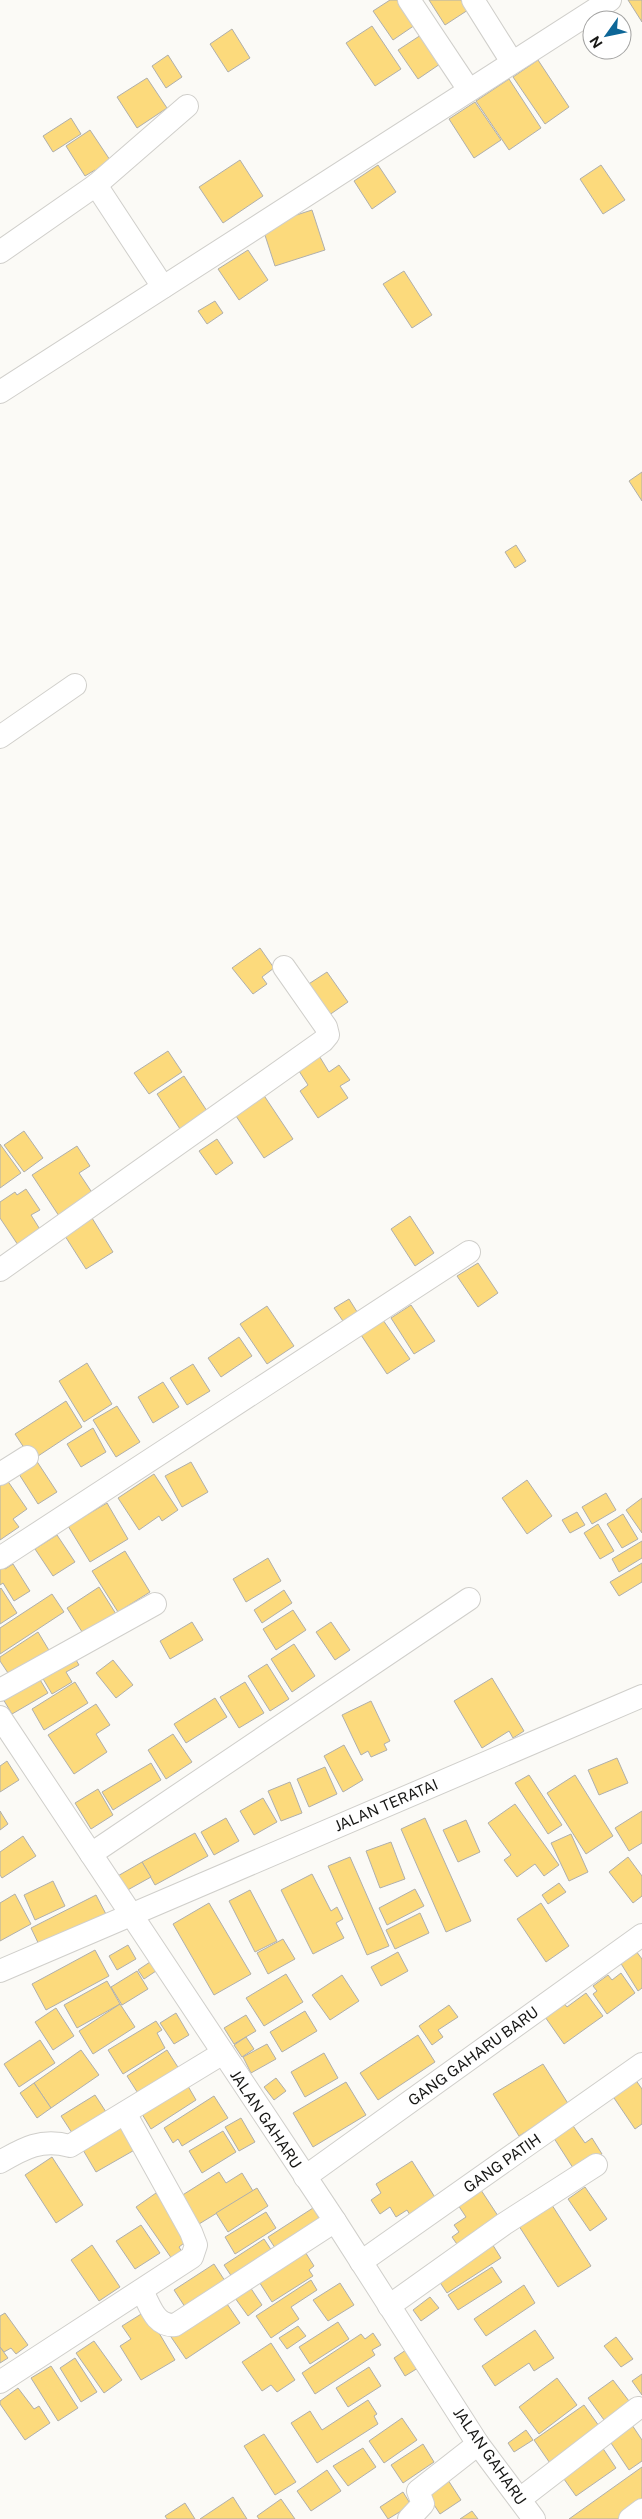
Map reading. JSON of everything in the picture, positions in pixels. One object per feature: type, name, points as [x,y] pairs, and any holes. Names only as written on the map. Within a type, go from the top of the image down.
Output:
[{"type":"street","points":[[409,0],[469,90]]},
{"type":"street","points":[[473,0],[512,62]]},
{"type":"street","points":[[0,392],[610,0]]},
{"type":"street","points":[[0,252],[96,185],[187,106]]},
{"type":"street","points":[[96,185],[164,287]]},
{"type":"street","points":[[0,737],[74,685]]},
{"type":"street","points":[[0,1270],[323,1041],[328,1035],[326,1027],[284,967]]},
{"type":"street","points":[[0,1558],[469,1252]]},
{"type":"street","points":[[0,1474],[27,1457]]},
{"type":"street","points":[[90,1854],[469,1599]]},
{"type":"street","points":[[0,1690],[155,1604]]},
{"type":"street","name":"JALAN TERATAI","points":[[0,1971],[642,1696]]},
{"type":"street","name":"JALAN GAHARU","points":[[0,1717],[335,2222],[478,2444],[534,2519]]},
{"type":"street","name":"GANG GAHARU BARU","points":[[305,2177],[642,1935]]},
{"type":"street","points":[[0,2162],[28,2147],[54,2142],[70,2146],[223,2053]]},
{"type":"street","name":"GANG PATIH","points":[[361,2262],[642,2064]]},
{"type":"street","points":[[0,2382],[142,2291],[192,2256],[196,2245],[176,2202],[125,2113]]},
{"type":"street","points":[[389,2306],[504,2224],[596,2165]]},
{"type":"street","points":[[142,2291],[156,2318],[162,2323],[175,2325],[335,2222]]},
{"type":"street","points":[[520,2499],[638,2408]]},
{"type":"street","points":[[409,2519],[423,2504],[418,2491],[478,2444]]},
{"type":"street","points":[[630,2519],[642,2510]]},
{"type":"building","points":[[390,0],[399,0],[415,25],[393,40],[373,11]]},
{"type":"building","points":[[429,0],[461,0],[468,10],[445,25]]},
{"type":"building","points":[[628,0],[642,0],[642,22]]},
{"type":"building","points":[[372,26],[401,69],[375,86],[346,43]]},
{"type":"building","points":[[232,29],[250,58],[228,72],[210,44]]},
{"type":"building","points":[[421,35],[440,64],[418,79],[398,50]]},
{"type":"building","points":[[168,55],[182,77],[166,88],[152,66]]},
{"type":"building","points":[[538,60],[569,107],[545,124],[513,77]]},
{"type":"building","points":[[147,78],[167,108],[137,128],[117,97]]},
{"type":"building","points":[[509,79],[541,128],[509,150],[476,101]]},
{"type":"building","points":[[475,102],[501,140],[474,158],[449,119]]},
{"type":"building","points":[[71,118],[81,134],[53,152],[43,136]]},
{"type":"building","points":[[90,130],[110,160],[99,176],[95,170],[85,176],[66,146]]},
{"type":"building","points":[[240,160],[263,196],[223,223],[199,187]]},
{"type":"building","points":[[378,165],[396,192],[372,209],[354,181]]},
{"type":"building","points":[[601,165],[625,200],[603,214],[580,179]]},
{"type":"building","points":[[312,210],[325,250],[275,266],[262,226]]},
{"type":"building","points":[[248,250],[268,280],[239,300],[218,269]]},
{"type":"building","points":[[404,271],[432,315],[412,328],[383,284]]},
{"type":"building","points":[[215,301],[223,313],[207,324],[198,311]]},
{"type":"building","points":[[642,472],[642,501],[629,481]]},
{"type":"building","points":[[516,545],[526,561],[515,568],[505,552]]},
{"type":"building","points":[[260,948],[274,968],[262,977],[267,984],[253,994],[232,968]]},
{"type":"building","points":[[327,972],[348,1002],[322,1020],[301,989]]},
{"type":"building","points":[[168,1051],[182,1072],[149,1094],[134,1073]]},
{"type":"building","points":[[318,1054],[329,1072],[339,1065],[350,1080],[340,1086],[348,1098],[318,1118],[300,1091],[308,1085],[297,1068]]},
{"type":"building","points":[[184,1076],[209,1114],[182,1132],[157,1094]]},
{"type":"building","points":[[263,1094],[293,1139],[264,1158],[234,1113]]},
{"type":"building","points":[[24,1131],[43,1158],[24,1172],[4,1145]]},
{"type":"building","points":[[217,1139],[233,1163],[216,1175],[199,1151]]},
{"type":"building","points":[[0,1144],[21,1173],[0,1188]]},
{"type":"building","points":[[77,1146],[90,1166],[79,1173],[95,1197],[61,1219],[32,1175]]},
{"type":"building","points":[[26,1189],[40,1210],[31,1215],[41,1231],[18,1245],[0,1218],[0,1202],[15,1192],[17,1195]]},
{"type":"building","points":[[410,1216],[434,1253],[415,1266],[391,1229]]},
{"type":"building","points":[[92,1218],[113,1252],[86,1269],[65,1236]]},
{"type":"building","points":[[478,1263],[498,1293],[478,1307],[457,1276]]},
{"type":"building","points":[[349,1299],[359,1315],[345,1324],[334,1308]]},
{"type":"building","points":[[411,1305],[435,1341],[414,1354],[391,1318]]},
{"type":"building","points":[[267,1306],[294,1346],[267,1364],[240,1324]]},
{"type":"building","points":[[383,1320],[410,1359],[387,1374],[361,1335]]},
{"type":"building","points":[[239,1337],[252,1356],[221,1377],[208,1358]]},
{"type":"building","points":[[87,1363],[112,1404],[84,1422],[59,1381]]},
{"type":"building","points":[[193,1364],[210,1391],[187,1405],[170,1378]]},
{"type":"building","points":[[163,1382],[179,1407],[153,1423],[138,1397]]},
{"type":"building","points":[[66,1401],[82,1427],[32,1460],[15,1434]]},
{"type":"building","points":[[117,1406],[140,1442],[116,1457],[93,1420]]},
{"type":"building","points":[[93,1428],[106,1452],[81,1467],[67,1444]]},
{"type":"building","points":[[36,1460],[57,1492],[38,1504],[17,1471]]},
{"type":"building","points":[[191,1462],[208,1492],[182,1507],[165,1476]]},
{"type":"building","points":[[154,1474],[178,1510],[162,1521],[159,1516],[139,1530],[118,1498]]},
{"type":"building","points":[[7,1480],[27,1509],[13,1519],[19,1527],[0,1540],[0,1484]]},
{"type":"building","points":[[527,1480],[552,1516],[527,1534],[502,1498]]},
{"type":"building","points":[[606,1493],[616,1510],[592,1524],[582,1507]]},
{"type":"building","points":[[642,1498],[642,1533],[626,1510]]},
{"type":"building","points":[[107,1503],[128,1539],[90,1562],[68,1526]]},
{"type":"building","points":[[577,1512],[585,1525],[570,1533],[562,1520]]},
{"type":"building","points":[[623,1514],[638,1539],[622,1548],[607,1524]]},
{"type":"building","points":[[598,1524],[614,1551],[600,1559],[584,1533]]},
{"type":"building","points":[[57,1535],[75,1562],[53,1576],[35,1549]]},
{"type":"building","points":[[642,1541],[642,1558],[619,1572],[612,1559]]},
{"type":"building","points":[[125,1551],[150,1592],[118,1612],[92,1571]]},
{"type":"building","points":[[268,1558],[281,1581],[246,1602],[233,1579]]},
{"type":"building","points":[[0,1562],[5,1569],[13,1564],[30,1591],[14,1601],[3,1583],[0,1585]]},
{"type":"building","points":[[642,1563],[642,1582],[619,1596],[610,1582]]},
{"type":"building","points":[[99,1587],[116,1614],[84,1635],[67,1608]]},
{"type":"building","points":[[0,1589],[17,1613],[0,1624]]},
{"type":"building","points":[[284,1590],[292,1603],[262,1623],[254,1610]]},
{"type":"building","points":[[52,1594],[64,1612],[0,1654],[0,1628]]},
{"type":"building","points":[[293,1610],[306,1630],[276,1650],[263,1629]]},
{"type":"building","points":[[192,1622],[203,1640],[170,1659],[160,1641]]},
{"type":"building","points":[[331,1622],[350,1650],[335,1660],[316,1632]]},
{"type":"building","points":[[38,1632],[53,1657],[14,1682],[0,1661],[0,1657]]},
{"type":"building","points":[[294,1644],[315,1676],[292,1692],[271,1659]]},
{"type":"building","points":[[72,1653],[79,1665],[66,1672],[72,1682],[52,1694],[39,1672]]},
{"type":"building","points":[[113,1660],[133,1685],[116,1698],[96,1673]]},
{"type":"building","points":[[267,1664],[289,1699],[270,1711],[248,1676]]},
{"type":"building","points":[[36,1673],[48,1693],[12,1714],[0,1694]]},
{"type":"building","points":[[492,1678],[524,1731],[513,1738],[509,1731],[482,1748],[454,1701]]},
{"type":"building","points":[[75,1682],[88,1703],[44,1730],[32,1709]]},
{"type":"building","points":[[245,1682],[264,1713],[239,1728],[220,1697]]},
{"type":"building","points":[[215,1698],[227,1717],[186,1743],[174,1724]]},
{"type":"building","points":[[371,1701],[390,1741],[384,1744],[387,1750],[371,1757],[368,1751],[361,1755],[342,1715]]},
{"type":"building","points":[[96,1704],[110,1725],[96,1734],[107,1752],[74,1774],[48,1735]]},
{"type":"building","points":[[173,1734],[192,1762],[166,1779],[148,1750]]},
{"type":"building","points":[[344,1745],[363,1780],[343,1792],[324,1756]]},
{"type":"building","points":[[617,1758],[628,1783],[599,1795],[588,1770]]},
{"type":"building","points":[[7,1761],[19,1780],[0,1792],[0,1766]]},
{"type":"building","points":[[151,1763],[161,1780],[113,1810],[102,1792]]},
{"type":"building","points":[[325,1767],[337,1794],[309,1807],[297,1779]]},
{"type":"building","points":[[529,1775],[562,1825],[548,1834],[515,1783]]},
{"type":"building","points":[[575,1775],[613,1836],[586,1854],[547,1793]]},
{"type":"building","points":[[290,1782],[302,1813],[281,1821],[268,1791]]},
{"type":"building","points":[[98,1789],[113,1815],[91,1829],[75,1803]]},
{"type":"building","points":[[263,1798],[277,1822],[254,1835],[240,1811]]},
{"type":"building","points":[[515,1804],[559,1865],[544,1876],[535,1864],[517,1877],[504,1860],[511,1855],[488,1823]]},
{"type":"building","points":[[0,1811],[8,1824],[0,1830]]},
{"type":"building","points":[[642,1811],[642,1843],[629,1851],[615,1828]]},
{"type":"building","points":[[226,1818],[239,1841],[214,1855],[201,1832]]},
{"type":"building","points":[[425,1818],[471,1921],[446,1932],[401,1829]]},
{"type":"building","points":[[466,1820],[480,1852],[458,1862],[443,1830]]},
{"type":"building","points":[[195,1833],[208,1856],[155,1885],[142,1862]]},
{"type":"building","points":[[571,1834],[588,1872],[569,1881],[551,1843]]},
{"type":"building","points":[[23,1836],[36,1856],[2,1878],[0,1875],[0,1852]]},
{"type":"building","points":[[391,1842],[405,1879],[380,1888],[366,1851]]},
{"type":"building","points":[[350,1857],[389,1946],[367,1955],[328,1866]]},
{"type":"building","points":[[628,1857],[642,1876],[642,1896],[633,1903],[609,1872]]},
{"type":"building","points":[[142,1862],[151,1877],[124,1892],[116,1877]]},
{"type":"building","points":[[312,1874],[331,1911],[337,1907],[343,1919],[336,1923],[344,1938],[313,1954],[281,1890]]},
{"type":"building","points":[[53,1881],[65,1906],[35,1920],[24,1895]]},
{"type":"building","points":[[559,1883],[566,1892],[548,1904],[542,1895]]},
{"type":"building","points":[[415,1889],[424,1906],[387,1925],[379,1908]]},
{"type":"building","points":[[250,1890],[277,1941],[255,1952],[229,1901]]},
{"type":"building","points":[[15,1894],[31,1924],[0,1941],[0,1903]]},
{"type":"building","points":[[96,1895],[108,1918],[42,1951],[31,1928]]},
{"type":"building","points":[[209,1903],[251,1974],[214,1995],[173,1924]]},
{"type":"building","points":[[541,1903],[569,1946],[546,1962],[517,1919]]},
{"type":"building","points":[[420,1913],[429,1933],[395,1949],[386,1930]]},
{"type":"building","points":[[283,1939],[295,1959],[268,1974],[257,1953]]},
{"type":"building","points":[[128,1945],[136,1959],[117,1970],[109,1956]]},
{"type":"building","points":[[95,1950],[109,1976],[46,2010],[32,1984]]},
{"type":"building","points":[[636,1951],[642,1959],[642,1988],[638,1991],[620,1962]]},
{"type":"building","points":[[398,1952],[408,1971],[381,1986],[371,1967]]},
{"type":"building","points":[[150,1962],[156,1971],[144,1979],[138,1970]]},
{"type":"building","points":[[137,1971],[148,1989],[122,2005],[111,1987]]},
{"type":"building","points":[[621,1973],[635,1993],[607,2014],[593,1994],[597,1991],[593,1986],[608,1975],[612,1980]]},
{"type":"building","points":[[286,1974],[303,2002],[264,2026],[246,1998]]},
{"type":"building","points":[[342,1975],[359,2001],[330,2020],[312,1995]]},
{"type":"building","points":[[107,1981],[120,2004],[77,2028],[64,2005]]},
{"type":"building","points":[[586,1993],[603,2016],[564,2044],[543,2014],[562,2001],[567,2007]]},
{"type":"building","points":[[120,2004],[135,2027],[93,2054],[79,2031]]},
{"type":"building","points":[[449,2005],[458,2017],[438,2030],[443,2037],[432,2045],[419,2026]]},
{"type":"building","points":[[56,2008],[74,2036],[53,2050],[35,2022]]},
{"type":"building","points":[[305,2011],[317,2031],[282,2052],[270,2032]]},
{"type":"building","points":[[176,2013],[189,2035],[174,2044],[160,2023]]},
{"type":"building","points":[[246,2015],[256,2031],[234,2044],[224,2028]]},
{"type":"building","points":[[156,2021],[162,2030],[157,2033],[165,2048],[123,2074],[108,2050]]},
{"type":"building","points":[[418,2035],[435,2062],[378,2100],[360,2073]]},
{"type":"building","points":[[246,2037],[254,2049],[242,2057],[234,2045]]},
{"type":"building","points":[[40,2040],[55,2063],[19,2087],[4,2064]]},
{"type":"building","points":[[267,2044],[276,2059],[251,2073],[243,2057]]},
{"type":"building","points":[[81,2050],[99,2075],[51,2108],[34,2083]]},
{"type":"building","points":[[167,2050],[181,2072],[141,2098],[127,2076]]},
{"type":"building","points":[[324,2053],[338,2078],[305,2097],[291,2072]]},
{"type":"building","points":[[543,2064],[569,2105],[519,2136],[493,2094]]},
{"type":"building","points":[[276,2078],[286,2091],[274,2100],[264,2087]]},
{"type":"building","points":[[635,2079],[642,2089],[642,2124],[635,2129],[612,2095]]},
{"type":"building","points":[[185,2081],[196,2100],[151,2129],[139,2109]]},
{"type":"building","points":[[346,2082],[366,2115],[313,2147],[293,2113]]},
{"type":"building","points":[[34,2083],[51,2108],[37,2118],[20,2093]]},
{"type":"building","points":[[95,2095],[108,2115],[74,2136],[61,2116]]},
{"type":"building","points":[[214,2096],[228,2118],[182,2146],[178,2139],[173,2143],[164,2128]]},
{"type":"building","points":[[241,2118],[255,2142],[239,2151],[225,2127]]},
{"type":"building","points":[[569,2120],[585,2143],[592,2138],[602,2154],[575,2171],[550,2132]]},
{"type":"building","points":[[124,2126],[138,2148],[96,2172],[83,2150]]},
{"type":"building","points":[[223,2131],[236,2152],[202,2173],[189,2151]]},
{"type":"building","points":[[52,2157],[83,2205],[56,2223],[25,2175]]},
{"type":"building","points":[[412,2161],[436,2199],[410,2215],[407,2210],[396,2217],[390,2207],[380,2214],[371,2200],[381,2193],[376,2184]]},
{"type":"building","points":[[219,2172],[226,2183],[242,2173],[253,2191],[199,2224],[181,2196]]},
{"type":"building","points":[[479,2187],[502,2222],[461,2250],[452,2237],[459,2232],[454,2225],[466,2217],[456,2202]]},
{"type":"building","points":[[585,2187],[607,2219],[590,2231],[568,2199]]},
{"type":"building","points":[[257,2188],[268,2206],[228,2232],[216,2213]]},
{"type":"building","points":[[156,2193],[188,2240],[179,2247],[182,2252],[172,2259],[136,2207]]},
{"type":"building","points":[[550,2202],[591,2266],[558,2287],[517,2223]]},
{"type":"building","points":[[313,2208],[322,2223],[277,2251],[268,2237]]},
{"type":"building","points":[[266,2212],[276,2228],[235,2254],[225,2237]]},
{"type":"building","points":[[141,2225],[160,2253],[135,2269],[116,2241]]},
{"type":"building","points":[[264,2239],[274,2254],[234,2280],[224,2265]]},
{"type":"building","points":[[489,2239],[501,2258],[447,2293],[435,2275]]},
{"type":"building","points":[[92,2245],[120,2287],[99,2301],[71,2260]]},
{"type":"building","points":[[302,2247],[314,2266],[309,2270],[313,2276],[272,2302],[256,2277]]},
{"type":"building","points":[[214,2264],[227,2284],[187,2310],[174,2290]]},
{"type":"building","points":[[492,2267],[502,2282],[458,2310],[448,2295]]},
{"type":"building","points":[[311,2280],[317,2290],[291,2307],[299,2319],[271,2338],[256,2316]]},
{"type":"building","points":[[340,2283],[354,2305],[328,2321],[313,2300]]},
{"type":"building","points":[[524,2285],[535,2303],[486,2336],[474,2319]]},
{"type":"building","points":[[250,2287],[262,2305],[248,2316],[235,2298]]},
{"type":"building","points":[[430,2297],[439,2308],[421,2321],[413,2310]]},
{"type":"building","points":[[223,2298],[240,2323],[186,2359],[169,2334]]},
{"type":"building","points":[[146,2311],[175,2360],[141,2380],[120,2346],[131,2339],[122,2326]]},
{"type":"building","points":[[5,2313],[28,2345],[16,2354],[11,2348],[4,2352],[0,2347],[0,2316]]},
{"type":"building","points":[[338,2322],[349,2339],[310,2364],[299,2347]]},
{"type":"building","points":[[298,2326],[306,2336],[287,2349],[279,2338]]},
{"type":"building","points":[[535,2330],[554,2358],[534,2371],[529,2363],[495,2386],[482,2366]]},
{"type":"building","points":[[373,2333],[381,2345],[372,2350],[375,2355],[315,2394],[302,2373],[361,2334],[365,2339]]},
{"type":"building","points":[[616,2337],[633,2359],[621,2367],[604,2346]]},
{"type":"building","points":[[94,2341],[122,2380],[104,2393],[76,2353]]},
{"type":"building","points":[[271,2343],[295,2380],[277,2392],[271,2385],[262,2391],[242,2362]]},
{"type":"building","points":[[0,2347],[8,2358],[0,2363]]},
{"type":"building","points":[[406,2350],[418,2368],[405,2376],[394,2358]]},
{"type":"building","points":[[75,2358],[97,2392],[81,2402],[60,2368]]},
{"type":"building","points":[[51,2366],[78,2408],[58,2421],[31,2378]]},
{"type":"building","points":[[369,2367],[381,2386],[348,2407],[336,2388]]},
{"type":"building","points":[[642,2374],[642,2395],[632,2381]]},
{"type":"building","points":[[557,2378],[577,2405],[539,2434],[519,2407]]},
{"type":"building","points":[[613,2380],[632,2405],[607,2424],[588,2398]]},
{"type":"building","points":[[18,2388],[34,2409],[39,2406],[50,2423],[25,2440],[0,2404],[0,2401]]},
{"type":"building","points":[[368,2400],[377,2414],[374,2416],[378,2424],[317,2463],[291,2423],[310,2411],[322,2430]]},
{"type":"building","points":[[584,2405],[604,2433],[554,2469],[534,2440]]},
{"type":"building","points":[[402,2418],[417,2440],[384,2463],[369,2441]]},
{"type":"building","points":[[630,2422],[642,2440],[642,2461],[629,2470],[607,2437]]},
{"type":"building","points":[[526,2430],[533,2440],[514,2452],[508,2443]]},
{"type":"building","points":[[264,2434],[296,2482],[275,2495],[244,2446]]},
{"type":"building","points":[[423,2444],[434,2462],[403,2483],[391,2465]]},
{"type":"building","points":[[600,2444],[616,2468],[576,2496],[559,2472]]},
{"type":"building","points":[[363,2448],[376,2467],[348,2486],[333,2466]]},
{"type":"building","points":[[642,2467],[642,2505],[622,2519],[569,2519]]},
{"type":"building","points":[[327,2470],[341,2491],[311,2511],[297,2491]]},
{"type":"building","points":[[448,2480],[461,2500],[440,2514],[427,2494]]},
{"type":"building","points":[[403,2492],[411,2505],[388,2519],[380,2507]]},
{"type":"building","points":[[233,2497],[247,2519],[200,2519]]},
{"type":"building","points":[[281,2499],[295,2519],[259,2519],[257,2516]]},
{"type":"building","points":[[185,2503],[195,2519],[167,2519],[165,2516]]},
{"type":"building","points":[[472,2511],[478,2519],[460,2519]]}]
